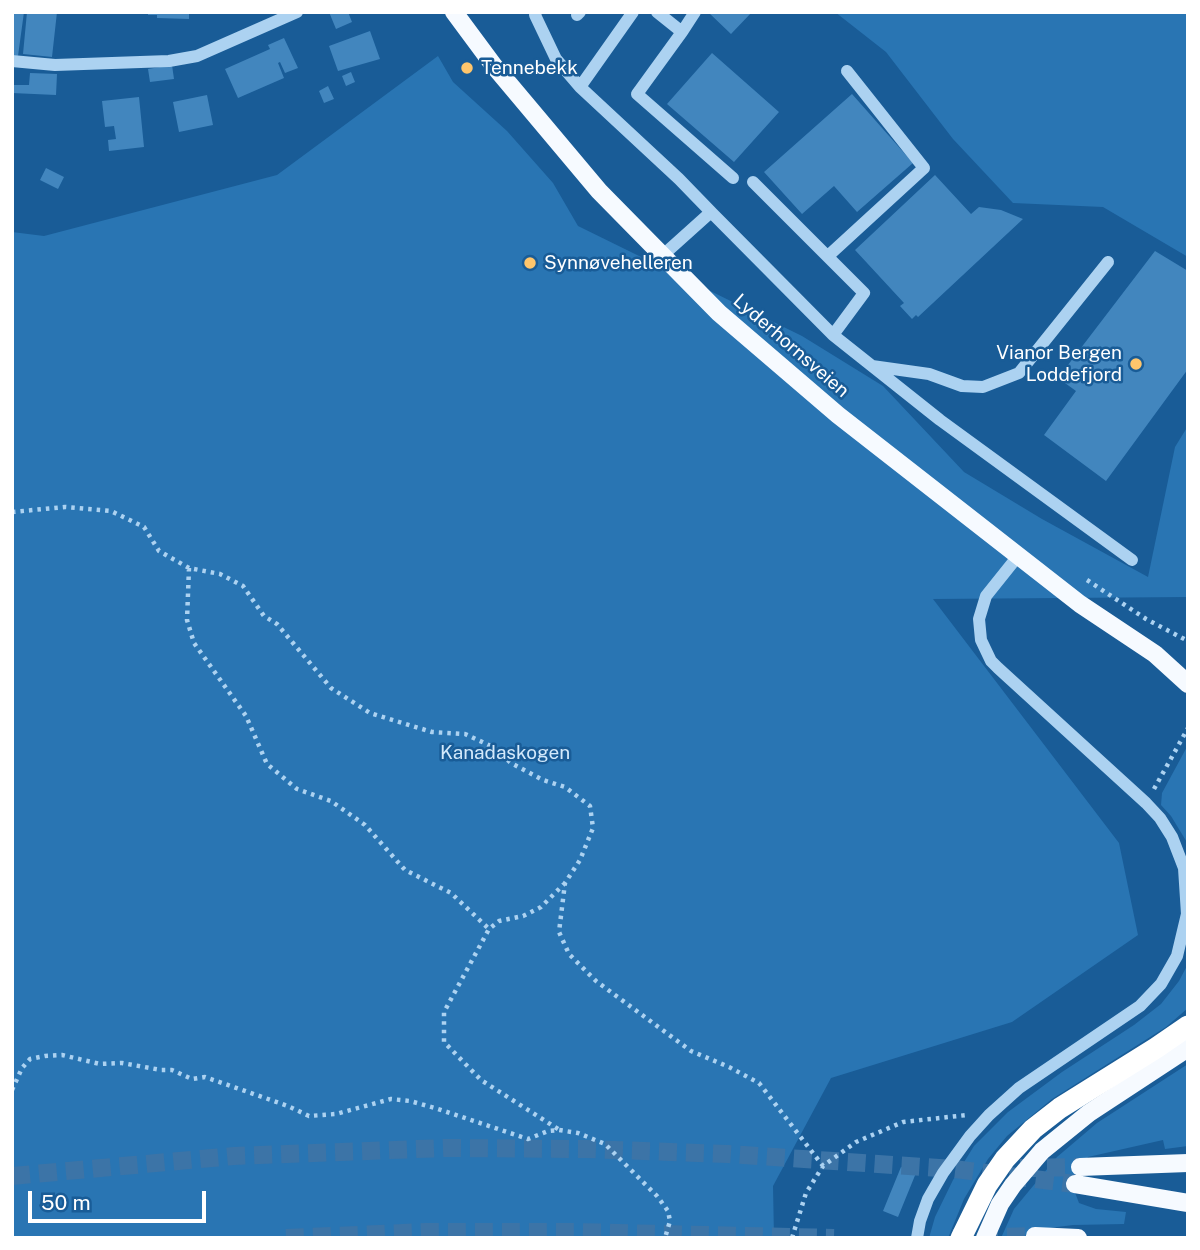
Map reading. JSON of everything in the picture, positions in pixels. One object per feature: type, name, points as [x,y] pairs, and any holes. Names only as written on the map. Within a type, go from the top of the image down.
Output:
[{"type":"highway","points":[[961,1238],[987,1185],[1005,1159],[1033,1129],[1060,1108],[1188,1026]]},
{"type":"main road","name":"Lyderhornsveien","points":[[454,12],[494,66],[599,191],[719,313],[792,376],[1018,556],[1080,604],[1155,654],[1188,684]]},
{"type":"main road","name":"Lyderhornsveien","points":[[1155,654],[1188,664]]},
{"type":"main road","points":[[985,1238],[1000,1205],[1013,1185],[1042,1151],[1089,1113],[1188,1048]]},
{"type":"main road","points":[[1188,1163],[1078,1175],[1188,1203]]},
{"type":"main road","points":[[1035,1236],[1078,1238]]},
{"type":"street","points":[[12,61],[55,65],[169,61],[197,56],[297,12]]},
{"type":"street","points":[[536,12],[535,15],[556,58],[580,87],[679,179],[833,335],[940,420],[1132,560]]},
{"type":"street","points":[[580,87],[633,12]]},
{"type":"street","points":[[657,12],[682,32]]},
{"type":"street","points":[[695,12],[637,94],[733,178]]},
{"type":"street","points":[[828,256],[924,167],[846,71]]},
{"type":"street","points":[[753,182],[864,293],[833,335]]},
{"type":"street","points":[[662,256],[711,212]]},
{"type":"street","points":[[872,366],[929,374],[972,387],[983,387],[1019,373],[1108,262]]},
{"type":"street","points":[[917,1238],[920,1220],[933,1190],[970,1136],[989,1115],[1019,1088],[1140,1006],[1161,984],[1177,956],[1187,914],[1184,868],[1172,837],[1160,818],[991,661],[979,630],[982,603],[1018,556]]},
{"type":"path","points":[[12,512],[65,507],[111,511],[144,527],[159,551],[189,568],[220,574],[243,586],[264,615],[276,624],[331,688],[370,713],[432,732],[465,734],[493,747],[511,763],[543,780],[565,787],[590,806],[593,828],[580,860],[565,883],[541,908],[523,916],[499,921],[489,929],[444,1012],[444,1042],[481,1080],[559,1130]]},
{"type":"path","points":[[189,568],[187,620],[194,643],[246,716],[267,764],[297,789],[331,802],[365,825],[405,870],[451,893],[489,929]]},
{"type":"path","points":[[1086,580],[1146,619],[1188,641]]},
{"type":"path","points":[[1146,803],[1188,728]]},
{"type":"path","points":[[565,883],[559,932],[569,954],[596,981],[691,1051],[759,1083],[823,1166]]},
{"type":"path","points":[[12,1090],[22,1068],[30,1059],[62,1055],[100,1064],[122,1063],[172,1070],[192,1079],[205,1077],[309,1116],[336,1114],[391,1099],[410,1101],[528,1139],[548,1131],[578,1133],[605,1144],[657,1196],[668,1211],[670,1221],[665,1238]]},
{"type":"path","points":[[792,1238],[806,1193],[823,1166],[856,1142],[903,1122],[959,1115],[989,1115]]},
{"type":"green space","points":[[835,12],[1188,12],[1188,257],[1103,207],[1013,203],[953,139],[886,52]]},
{"type":"green space","name":"Kanadaskogen","points":[[438,56],[453,82],[507,131],[553,183],[578,226],[802,336],[883,386],[964,472],[1042,519],[1148,577],[1175,447],[1188,426],[1188,597],[933,599],[1119,843],[1138,935],[1012,1022],[831,1078],[773,1186],[774,1238],[12,1238],[12,232],[44,236],[277,175]]},
{"type":"green space","points":[[1188,745],[1188,844],[1161,805],[1162,793]]},
{"type":"green space","points":[[1188,964],[1188,1008],[1166,1027],[1052,1099],[1007,1136],[988,1159],[964,1199],[948,1238],[929,1238],[935,1217],[953,1180],[974,1146],[1008,1112],[1161,1004]]},
{"type":"green space","points":[[1188,1064],[1188,1146],[1165,1149],[1163,1140],[1088,1157],[1075,1174],[1074,1190],[1079,1203],[1096,1209],[1126,1212],[1124,1224],[1073,1225],[1042,1229],[1031,1238],[1001,1238],[1014,1209],[1057,1157],[1097,1123]]},
{"type":"building","points":[[12,12],[24,12],[18,56],[12,55]]},
{"type":"building","points":[[27,12],[57,12],[52,57],[23,54]]},
{"type":"building","points":[[148,12],[189,12],[189,19],[157,18],[157,15],[148,15]]},
{"type":"building","points":[[329,12],[348,12],[352,22],[336,29]]},
{"type":"building","points":[[708,12],[752,12],[731,34]]},
{"type":"building","points":[[370,31],[380,59],[338,71],[329,46]]},
{"type":"building","points":[[284,38],[298,68],[285,73],[280,62],[278,63],[284,78],[238,98],[225,69],[270,49],[268,45]]},
{"type":"building","points":[[712,53],[779,112],[734,162],[667,104]]},
{"type":"building","points":[[172,65],[174,79],[150,82],[148,69]]},
{"type":"building","points":[[351,72],[355,82],[346,86],[342,76]]},
{"type":"building","points":[[30,73],[57,74],[56,95],[12,93],[12,85],[29,85]]},
{"type":"building","points":[[328,86],[334,99],[324,103],[319,91]]},
{"type":"building","points":[[852,94],[913,163],[857,212],[834,186],[802,214],[764,172]]},
{"type":"building","points":[[207,95],[213,125],[179,132],[173,102]]},
{"type":"building","points":[[139,97],[144,147],[109,151],[108,140],[116,139],[114,126],[105,127],[102,101]]},
{"type":"building","points":[[46,168],[64,177],[58,189],[40,180]]},
{"type":"building","points":[[935,175],[971,214],[979,207],[1001,210],[1023,219],[918,317],[916,315],[912,319],[900,306],[904,303],[855,250]]},
{"type":"building","points":[[1155,251],[1188,271],[1188,369],[1106,481],[1044,435],[1076,391],[1058,378]]},
{"type":"building","points":[[901,1167],[916,1173],[898,1217],[883,1211]]},
{"type":"tunnel","points":[[12,1176],[234,1156],[445,1148],[586,1149],[728,1154],[954,1169],[1075,1184]]},
{"type":"tunnel","points":[[1020,1168],[1080,1167]]},
{"type":"tunnel","points":[[286,1238],[426,1232],[575,1232],[834,1238]]},
{"type":"tunnel","points":[[953,1238],[1035,1236]]},
{"type":"place","name":"Tennebekk","points":[[467,68]]},
{"type":"place","name":"Synnøvehelleren","points":[[530,263]]},
{"type":"place","name":"Vianor Bergen Loddefjord","points":[[1136,364]]}]
